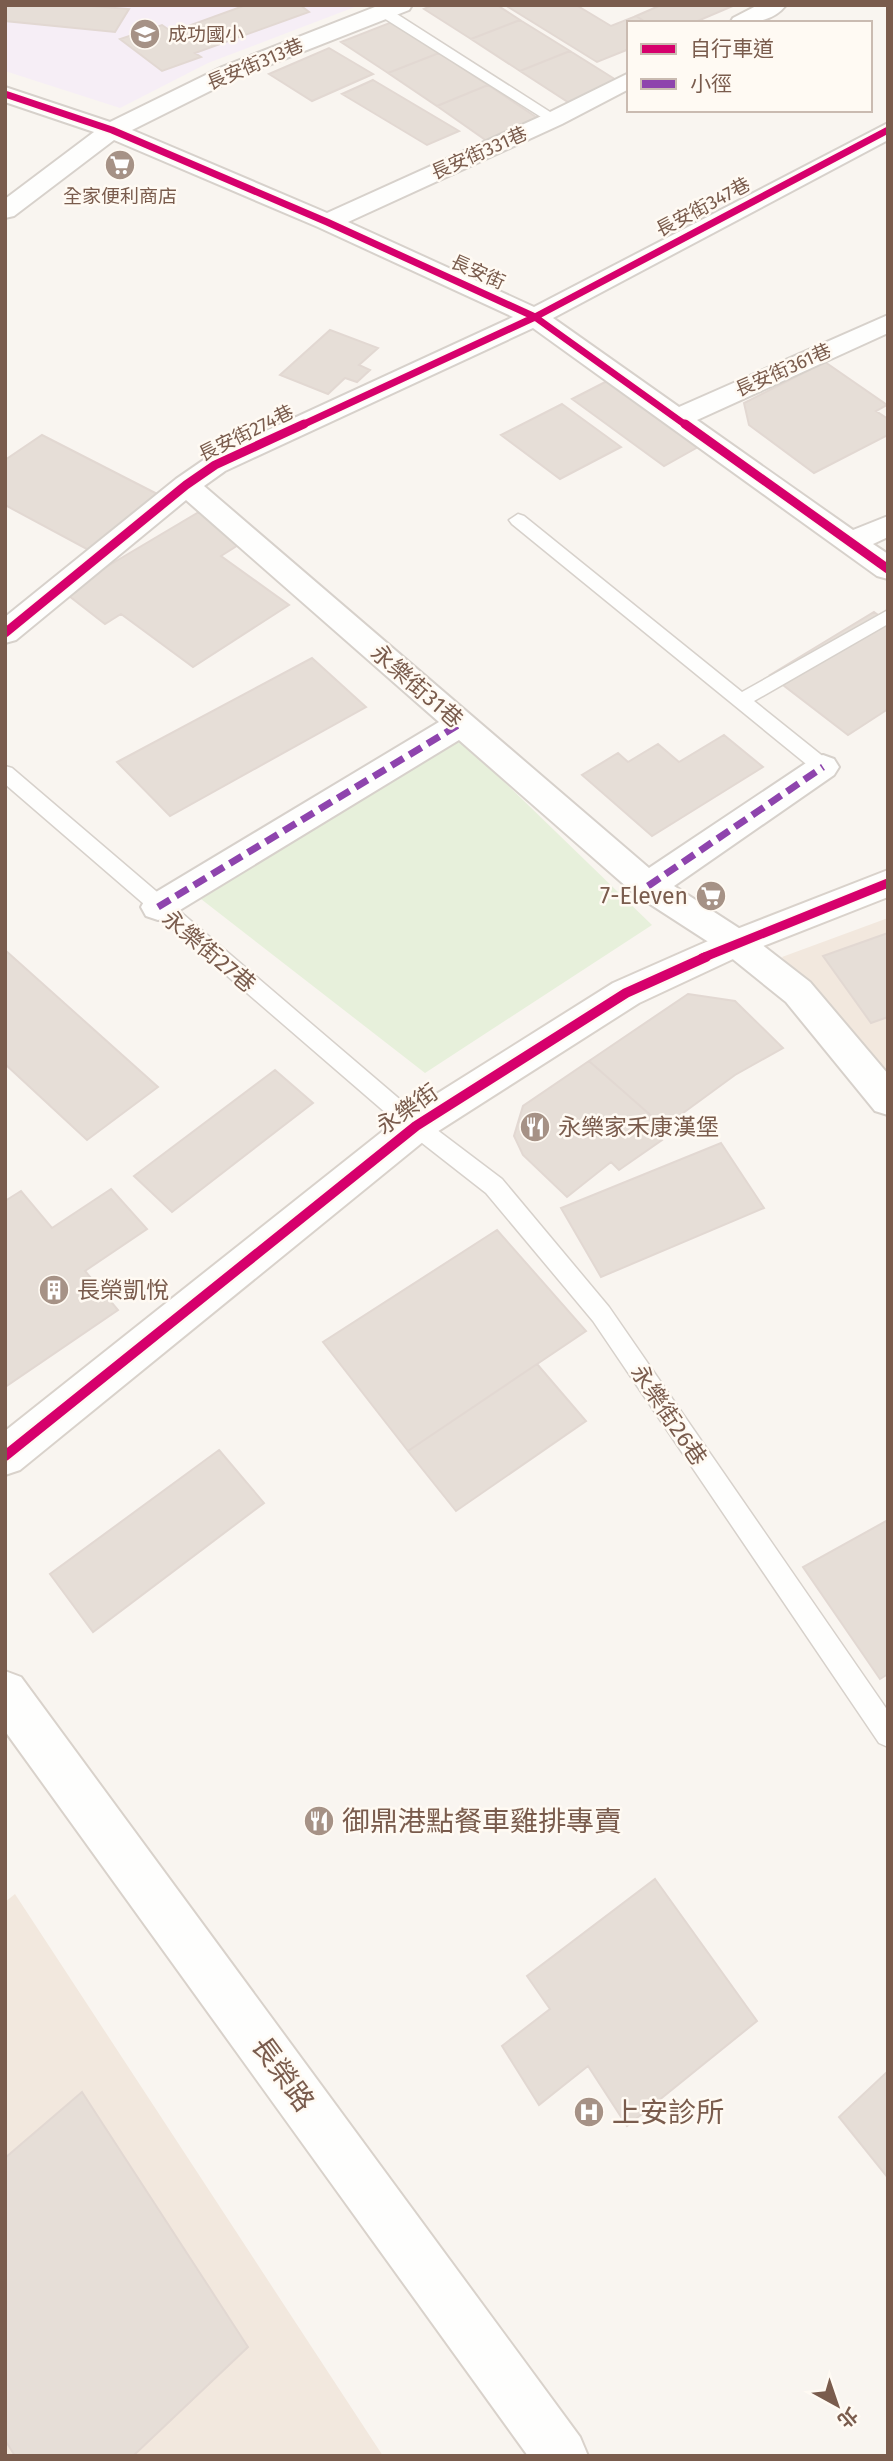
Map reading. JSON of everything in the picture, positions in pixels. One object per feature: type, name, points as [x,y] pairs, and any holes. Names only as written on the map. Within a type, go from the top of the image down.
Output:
[{"type":"street","points":[[745,21],[775,5]]},
{"type":"street","name":"長安街313巷","points":[[5,211],[112,131],[230,72],[393,9]]},
{"type":"street","name":"長安街331巷","points":[[327,222],[554,119],[627,81]]},
{"type":"street","name":"長安街","points":[[5,94],[112,131],[327,222],[535,317],[888,569]]},
{"type":"street","name":"長安街347巷","points":[[535,317],[888,130]]},
{"type":"street","name":"長安街274巷","points":[[5,634],[186,485],[215,465],[535,317]]},
{"type":"street","name":"長安街361巷","points":[[678,418],[888,323]]},
{"type":"street","name":"永樂街31巷","points":[[186,485],[648,886],[736,943],[798,992],[888,1100]]},
{"type":"street","points":[[852,542],[888,525]]},
{"type":"street","points":[[158,907],[460,724]]},
{"type":"street","points":[[648,886],[823,767]]},
{"type":"street","name":"永樂街","points":[[5,1456],[416,1126],[625,993],[736,943],[888,883]]},
{"type":"street","name":"長榮路","points":[[5,1693],[561,2456]]},
{"type":"lane","points":[[393,9],[554,119]]},
{"type":"lane","points":[[518,520],[823,767]]},
{"type":"lane","points":[[743,700],[888,616]]},
{"type":"lane","name":"永樂街27巷","points":[[5,773],[416,1126]]},
{"type":"lane","name":"永樂街26巷","points":[[416,1126],[494,1186],[601,1314],[888,1734]]},
{"type":"shaded area","name":"成功國小","points":[[5,5],[360,5],[208,63],[120,108],[5,71]]},
{"type":"shaded area","points":[[888,918],[888,1091],[887,1091],[782,957]]},
{"type":"shaded area","points":[[15,1894],[383,2456],[5,2456],[5,1902]]},
{"type":"green space","points":[[460,739],[652,925],[425,1073],[201,899]]},
{"type":"building","points":[[5,5],[79,5],[129,9],[115,32],[5,21]]},
{"type":"building","points":[[246,5],[300,5],[309,12],[195,53],[201,57],[162,71],[120,39],[162,25],[172,32]]},
{"type":"building","points":[[433,5],[497,5],[520,20],[471,39],[424,9]]},
{"type":"building","points":[[505,5],[576,5],[611,26],[636,16],[644,21],[627,21],[627,50],[597,62]]},
{"type":"building","points":[[661,5],[735,5],[698,21],[644,21],[636,16]]},
{"type":"building","points":[[520,20],[570,51],[520,71],[471,39]]},
{"type":"building","points":[[392,22],[439,53],[388,73],[341,42]]},
{"type":"building","points":[[329,48],[373,74],[312,101],[269,74]]},
{"type":"building","points":[[570,51],[621,83],[571,104],[520,71]]},
{"type":"building","points":[[439,53],[488,85],[437,106],[388,73]]},
{"type":"building","points":[[373,80],[459,131],[427,145],[342,94]]},
{"type":"building","points":[[488,85],[539,119],[487,141],[437,106]]},
{"type":"building","points":[[330,330],[378,348],[359,365],[370,370],[357,382],[345,378],[328,394],[280,375]]},
{"type":"building","points":[[825,362],[887,405],[876,411],[888,419],[888,435],[814,473],[749,425],[744,403]]},
{"type":"building","points":[[615,377],[707,442],[664,466],[572,399]]},
{"type":"building","points":[[562,404],[621,447],[560,479],[501,435]]},
{"type":"building","points":[[42,435],[169,500],[98,555],[5,505],[5,460]]},
{"type":"building","points":[[199,512],[243,542],[221,556],[289,605],[193,667],[121,614],[105,624],[64,592]]},
{"type":"building","points":[[874,612],[888,622],[888,709],[848,735],[770,675]]},
{"type":"building","points":[[312,658],[366,707],[170,816],[117,762]]},
{"type":"building","points":[[724,735],[763,767],[652,836],[582,775],[618,753],[628,762],[658,744],[679,762]]},
{"type":"building","points":[[888,933],[888,1017],[871,1023],[823,956]]},
{"type":"building","points":[[5,950],[158,1087],[87,1140],[5,1064]]},
{"type":"building","points":[[688,994],[735,1001],[783,1048],[735,1075],[664,1127],[589,1061]]},
{"type":"building","points":[[589,1061],[664,1127],[655,1132],[662,1140],[619,1170],[611,1162],[567,1197],[523,1155],[514,1136],[523,1106]]},
{"type":"building","points":[[275,1070],[313,1103],[172,1212],[134,1176]]},
{"type":"building","points":[[721,1143],[764,1208],[601,1277],[561,1208]]},
{"type":"building","name":"長榮凱悅","points":[[111,1189],[147,1229],[85,1271],[118,1310],[5,1387],[5,1201],[21,1191],[52,1228]]},
{"type":"building","points":[[497,1230],[586,1331],[408,1451],[323,1342]]},
{"type":"building","points":[[537,1364],[586,1421],[456,1511],[408,1451]]},
{"type":"building","points":[[219,1450],[264,1503],[93,1632],[50,1574]]},
{"type":"building","points":[[888,1520],[888,1674],[880,1679],[803,1567]]},
{"type":"building","points":[[655,1879],[757,2021],[627,2126],[588,2066],[539,2105],[502,2046],[550,2009],[527,1976]]},
{"type":"building","points":[[888,2071],[888,2178],[839,2117]]},
{"type":"building","points":[[82,2092],[248,2347],[133,2456],[15,2456],[5,2440],[5,2158]]},
{"type":"marked path","points":[[158,907],[460,724]]},
{"type":"marked path","points":[[648,886],[823,767]]},
{"type":"cycle path","points":[[5,94],[112,130],[327,222],[535,317],[888,569]]},
{"type":"cycle path","points":[[5,633],[186,485],[215,465],[535,317],[888,130]]},
{"type":"cycle path","points":[[5,1456],[416,1126],[626,993],[736,943],[888,883]]},
{"type":"place","name":"成功國小","points":[[145,34]]},
{"type":"place","name":"全家便利商店","points":[[120,165]]},
{"type":"place","name":"7-Eleven","points":[[711,896]]},
{"type":"place","name":"永樂家禾康漢堡","points":[[535,1127]]},
{"type":"place","name":"長榮凱悅","points":[[54,1290]]},
{"type":"place","name":"御鼎港點餐車雞排專賣","points":[[319,1821]]},
{"type":"place","name":"上安診所","points":[[589,2112]]}]
